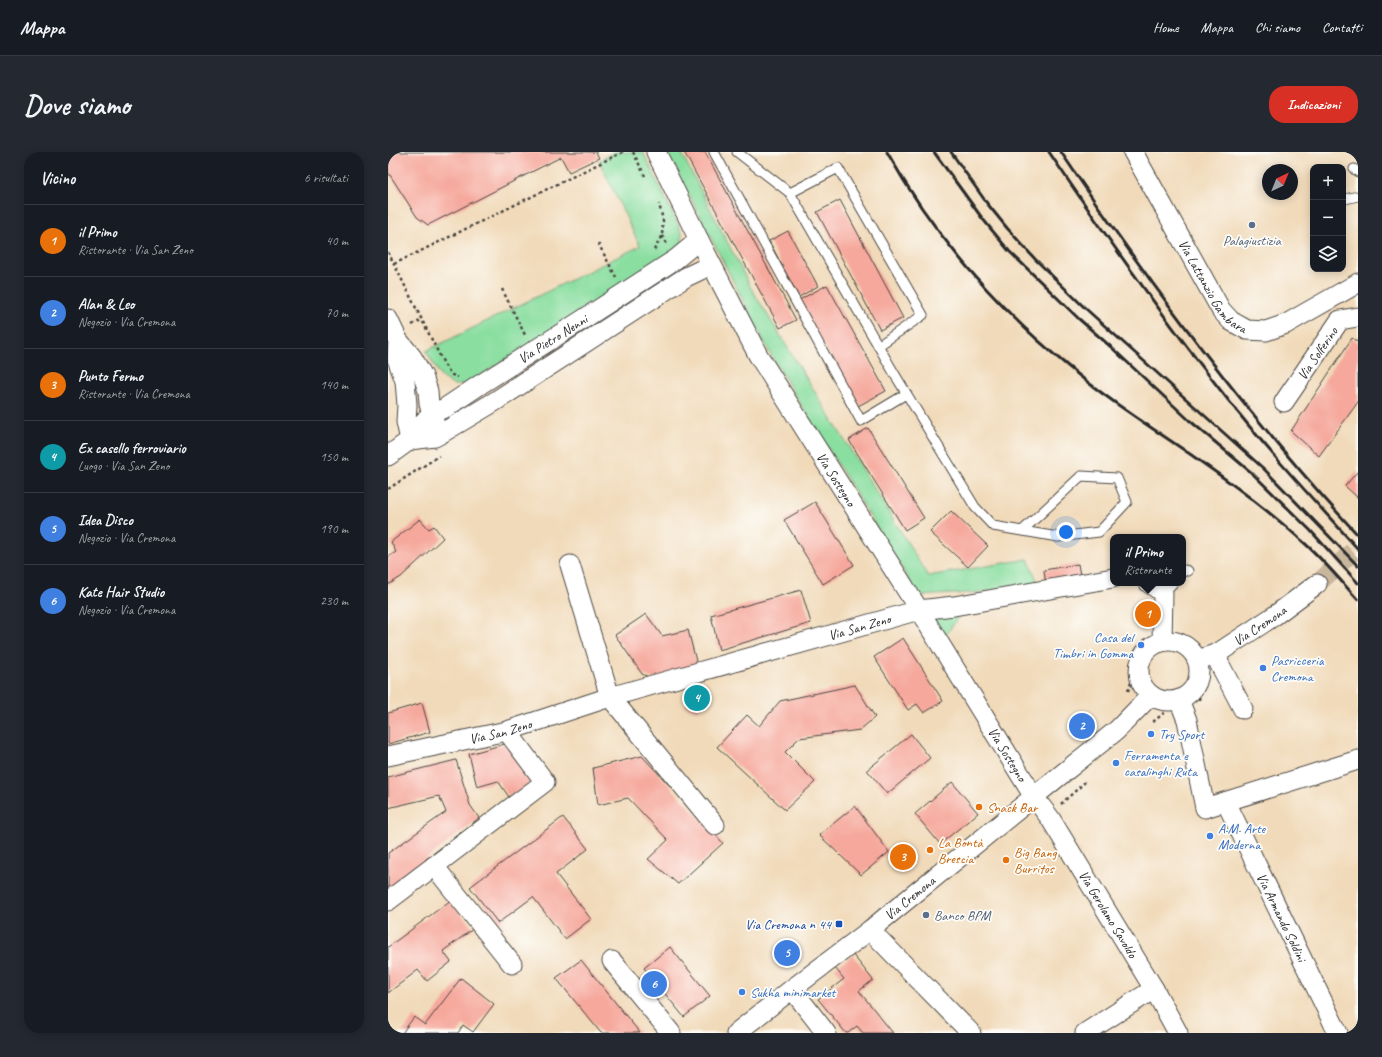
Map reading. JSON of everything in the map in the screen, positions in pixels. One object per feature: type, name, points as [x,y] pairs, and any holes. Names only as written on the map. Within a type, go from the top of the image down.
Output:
[{"type":"street","name":"Via Sostegno","points":[[656,152],[698,240],[758,355],[919,610],[1034,797]]},
{"type":"street","name":"Via Lattanzio Gambara","points":[[1133,152],[1221,310],[1231,321],[1247,330],[1266,331],[1286,324],[1358,283]]},
{"type":"street","name":"Via Pietro Nenni","points":[[388,456],[410,440],[419,427],[432,413],[445,408],[676,259],[698,240]]},
{"type":"street","name":"Via Pietro Nenni","points":[[410,440],[435,437],[442,433],[494,402],[686,277],[711,265]]},
{"type":"street","name":"Via Solferino","points":[[1284,402],[1340,320],[1358,317]]},
{"type":"street","points":[[388,318],[398,340],[412,357],[423,376],[428,391],[429,404],[435,424],[442,433]]},
{"type":"street","points":[[398,340],[397,359],[405,381],[407,406],[406,422],[410,440]]},
{"type":"street","points":[[570,564],[610,697],[715,825]]},
{"type":"street","name":"Via San Zeno","points":[[388,756],[508,731],[610,697],[919,610],[954,606],[1110,579]]},
{"type":"street","name":"Via Cremona","points":[[1198,660],[1218,653],[1274,616],[1317,584]]},
{"type":"street","points":[[1154,645],[1162,586]]},
{"type":"street","points":[[1172,641],[1183,644],[1192,651],[1198,660],[1200,670],[1199,679],[1195,688],[1188,695],[1179,700],[1165,701],[1151,695],[1140,680],[1139,670],[1141,661],[1146,652],[1154,645],[1172,641]]},
{"type":"street","points":[[1218,653],[1219,663],[1243,709]]},
{"type":"street","name":"Via Cremona","points":[[736,1033],[870,930],[1117,730],[1151,695]]},
{"type":"street","points":[[1179,700],[1187,720],[1205,808],[1358,760]]},
{"type":"street","points":[[388,901],[545,782],[508,731]]},
{"type":"street","name":"Via Gerolamo Savoldo","points":[[1034,797],[1050,818],[1154,989],[1178,1033]]},
{"type":"street","name":"Via Armando Soldini","points":[[1226,802],[1338,1033]]},
{"type":"street","points":[[434,866],[512,964]]},
{"type":"street","points":[[870,930],[971,1033]]},
{"type":"street","points":[[612,961],[671,1033]]},
{"type":"street","points":[[792,989],[826,1033]]},
{"type":"street","points":[[1085,1033],[1154,989]]},
{"type":"lane","points":[[714,152],[860,421],[906,394]]},
{"type":"lane","points":[[738,152],[790,193],[906,394],[975,507],[993,526],[1022,531],[1058,537],[1099,532],[1126,502],[1117,478],[1081,476],[1022,531]]},
{"type":"lane","points":[[790,193],[838,168],[923,315],[878,346]]},
{"type":"lane","points":[[1346,199],[1358,196]]},
{"type":"path","points":[[394,264],[623,152]]},
{"type":"path","points":[[633,152],[646,177]]},
{"type":"path","points":[[648,255],[654,250],[662,236],[663,220],[659,202]]},
{"type":"path","points":[[598,243],[616,277],[622,274]]},
{"type":"path","points":[[388,252],[444,366],[452,375],[462,378]]},
{"type":"path","points":[[502,289],[526,337]]},
{"type":"path","points":[[388,489],[437,457]]},
{"type":"path","points":[[1127,692],[1139,661],[1154,645]]},
{"type":"green space","points":[[614,152],[643,152],[682,233],[682,242],[676,249],[466,385],[453,385],[441,377],[426,351],[640,246],[599,161]]},
{"type":"green space","points":[[667,152],[681,152],[751,288],[928,576],[1028,559],[1039,585],[986,592],[919,596],[773,359]]},
{"type":"green space","points":[[961,613],[944,638],[933,619]]},
{"type":"building","points":[[388,152],[596,152],[599,158],[569,172],[561,157],[428,225],[417,217],[388,172]]},
{"type":"building","points":[[684,152],[705,152],[796,320],[780,328]]},
{"type":"building","points":[[840,200],[903,318],[880,330],[817,212]]},
{"type":"building","points":[[788,231],[818,286],[799,297],[769,241]]},
{"type":"building","points":[[827,285],[886,391],[858,406],[799,300]]},
{"type":"building","points":[[1352,338],[1358,342],[1358,402],[1319,456],[1291,431]]},
{"type":"building","points":[[868,428],[924,518],[905,530],[849,440]]},
{"type":"building","points":[[1358,471],[1358,498],[1345,486]]},
{"type":"building","points":[[815,502],[854,565],[823,584],[784,520]]},
{"type":"building","points":[[951,511],[988,546],[968,567],[930,532]]},
{"type":"building","points":[[420,519],[429,529],[434,526],[443,538],[401,577],[388,585],[388,557],[396,552],[391,542]]},
{"type":"building","points":[[1078,564],[1081,581],[1046,586],[1044,570]]},
{"type":"building","points":[[801,590],[811,623],[719,650],[711,615]]},
{"type":"building","points":[[646,614],[662,636],[688,630],[697,665],[653,679],[642,674],[615,635]]},
{"type":"building","points":[[903,638],[943,701],[924,713],[917,704],[908,710],[874,657]]},
{"type":"building","points":[[695,684],[708,690],[698,711],[686,706]]},
{"type":"building","points":[[855,685],[875,717],[860,730],[799,738],[785,752],[815,782],[785,810],[717,747],[747,715],[759,726],[780,701]]},
{"type":"building","points":[[422,703],[430,732],[388,744],[388,713]]},
{"type":"building","points":[[911,734],[930,758],[887,794],[867,770]]},
{"type":"building","points":[[508,743],[534,780],[509,797],[498,781],[477,787],[469,754]]},
{"type":"building","points":[[642,756],[723,843],[678,884],[648,859],[668,840],[628,798],[598,805],[593,768]]},
{"type":"building","points":[[456,760],[470,805],[479,818],[425,860],[428,862],[388,892],[388,853],[446,812],[439,796],[388,808],[388,777]]},
{"type":"building","points":[[952,782],[978,813],[940,844],[915,814]]},
{"type":"building","points":[[855,806],[889,852],[861,875],[819,835]]},
{"type":"building","points":[[563,817],[588,849],[556,874],[591,919],[565,939],[533,897],[498,923],[470,887]]},
{"type":"building","points":[[451,900],[473,929],[443,951],[451,962],[427,981],[418,970],[388,993],[388,947]]},
{"type":"building","points":[[670,947],[710,996],[684,1017],[644,968]]},
{"type":"building","points":[[853,955],[873,980],[859,991],[893,1033],[863,1033],[857,1026],[846,1033],[818,999],[844,979],[835,968]]},
{"type":"building","points":[[581,960],[640,1033],[601,1033],[556,978]]},
{"type":"building","points":[[461,978],[494,1004],[473,1032],[463,1025],[458,1033],[402,1033],[414,1017],[425,1025]]},
{"type":"tunnel","points":[[1317,584],[1358,547]]},
{"type":"railway","points":[[887,152],[925,212],[946,240],[968,268],[1016,320],[1042,344],[1100,392],[1224,478],[1276,519],[1316,554],[1358,600]]},
{"type":"railway","points":[[934,152],[982,218],[1009,251],[1079,319],[1189,420],[1253,474],[1310,530],[1358,583]]},
{"type":"railway","points":[[951,152],[986,202],[1035,259],[1086,309],[1264,469],[1358,566]]},
{"type":"railway","points":[[1049,152],[1135,276],[1225,396],[1273,455],[1358,549]]},
{"type":"railway","points":[[1061,152],[1130,252],[1202,350],[1278,444],[1358,535]]},
{"type":"place","name":"Palagiustizia","points":[[1252,225]]},
{"type":"place","name":"il Primo","points":[[1148,614]]},
{"type":"place","name":"Casa del Timbri in Gomma","points":[[1141,645]]},
{"type":"place","name":"Pasricceria Cremona","points":[[1263,668]]},
{"type":"place","name":"Ex casello ferroviario","points":[[697,698]]},
{"type":"place","name":"Alan & Leo","points":[[1082,726]]},
{"type":"place","name":"Try Sport","points":[[1151,734]]},
{"type":"place","name":"Ferramenta e casalinghi Ruta","points":[[1116,763]]},
{"type":"place","name":"Snack Bar","points":[[979,807]]},
{"type":"place","name":"A.M. Arte Moderna","points":[[1210,836]]},
{"type":"place","name":"La Bontà Brescia","points":[[930,850]]},
{"type":"place","name":"Punto Fermo","points":[[903,857]]},
{"type":"place","name":"Big Bang Burritos","points":[[1006,860]]},
{"type":"place","name":"Banco BPM","points":[[926,915]]},
{"type":"place","name":"Via Cremona n 44","points":[[839,924]]},
{"type":"place","name":"Idea Disco","points":[[787,953]]},
{"type":"place","name":"Kate Hair Studio","points":[[654,984]]},
{"type":"place","name":"Sukha minimarket","points":[[742,992]]}]
